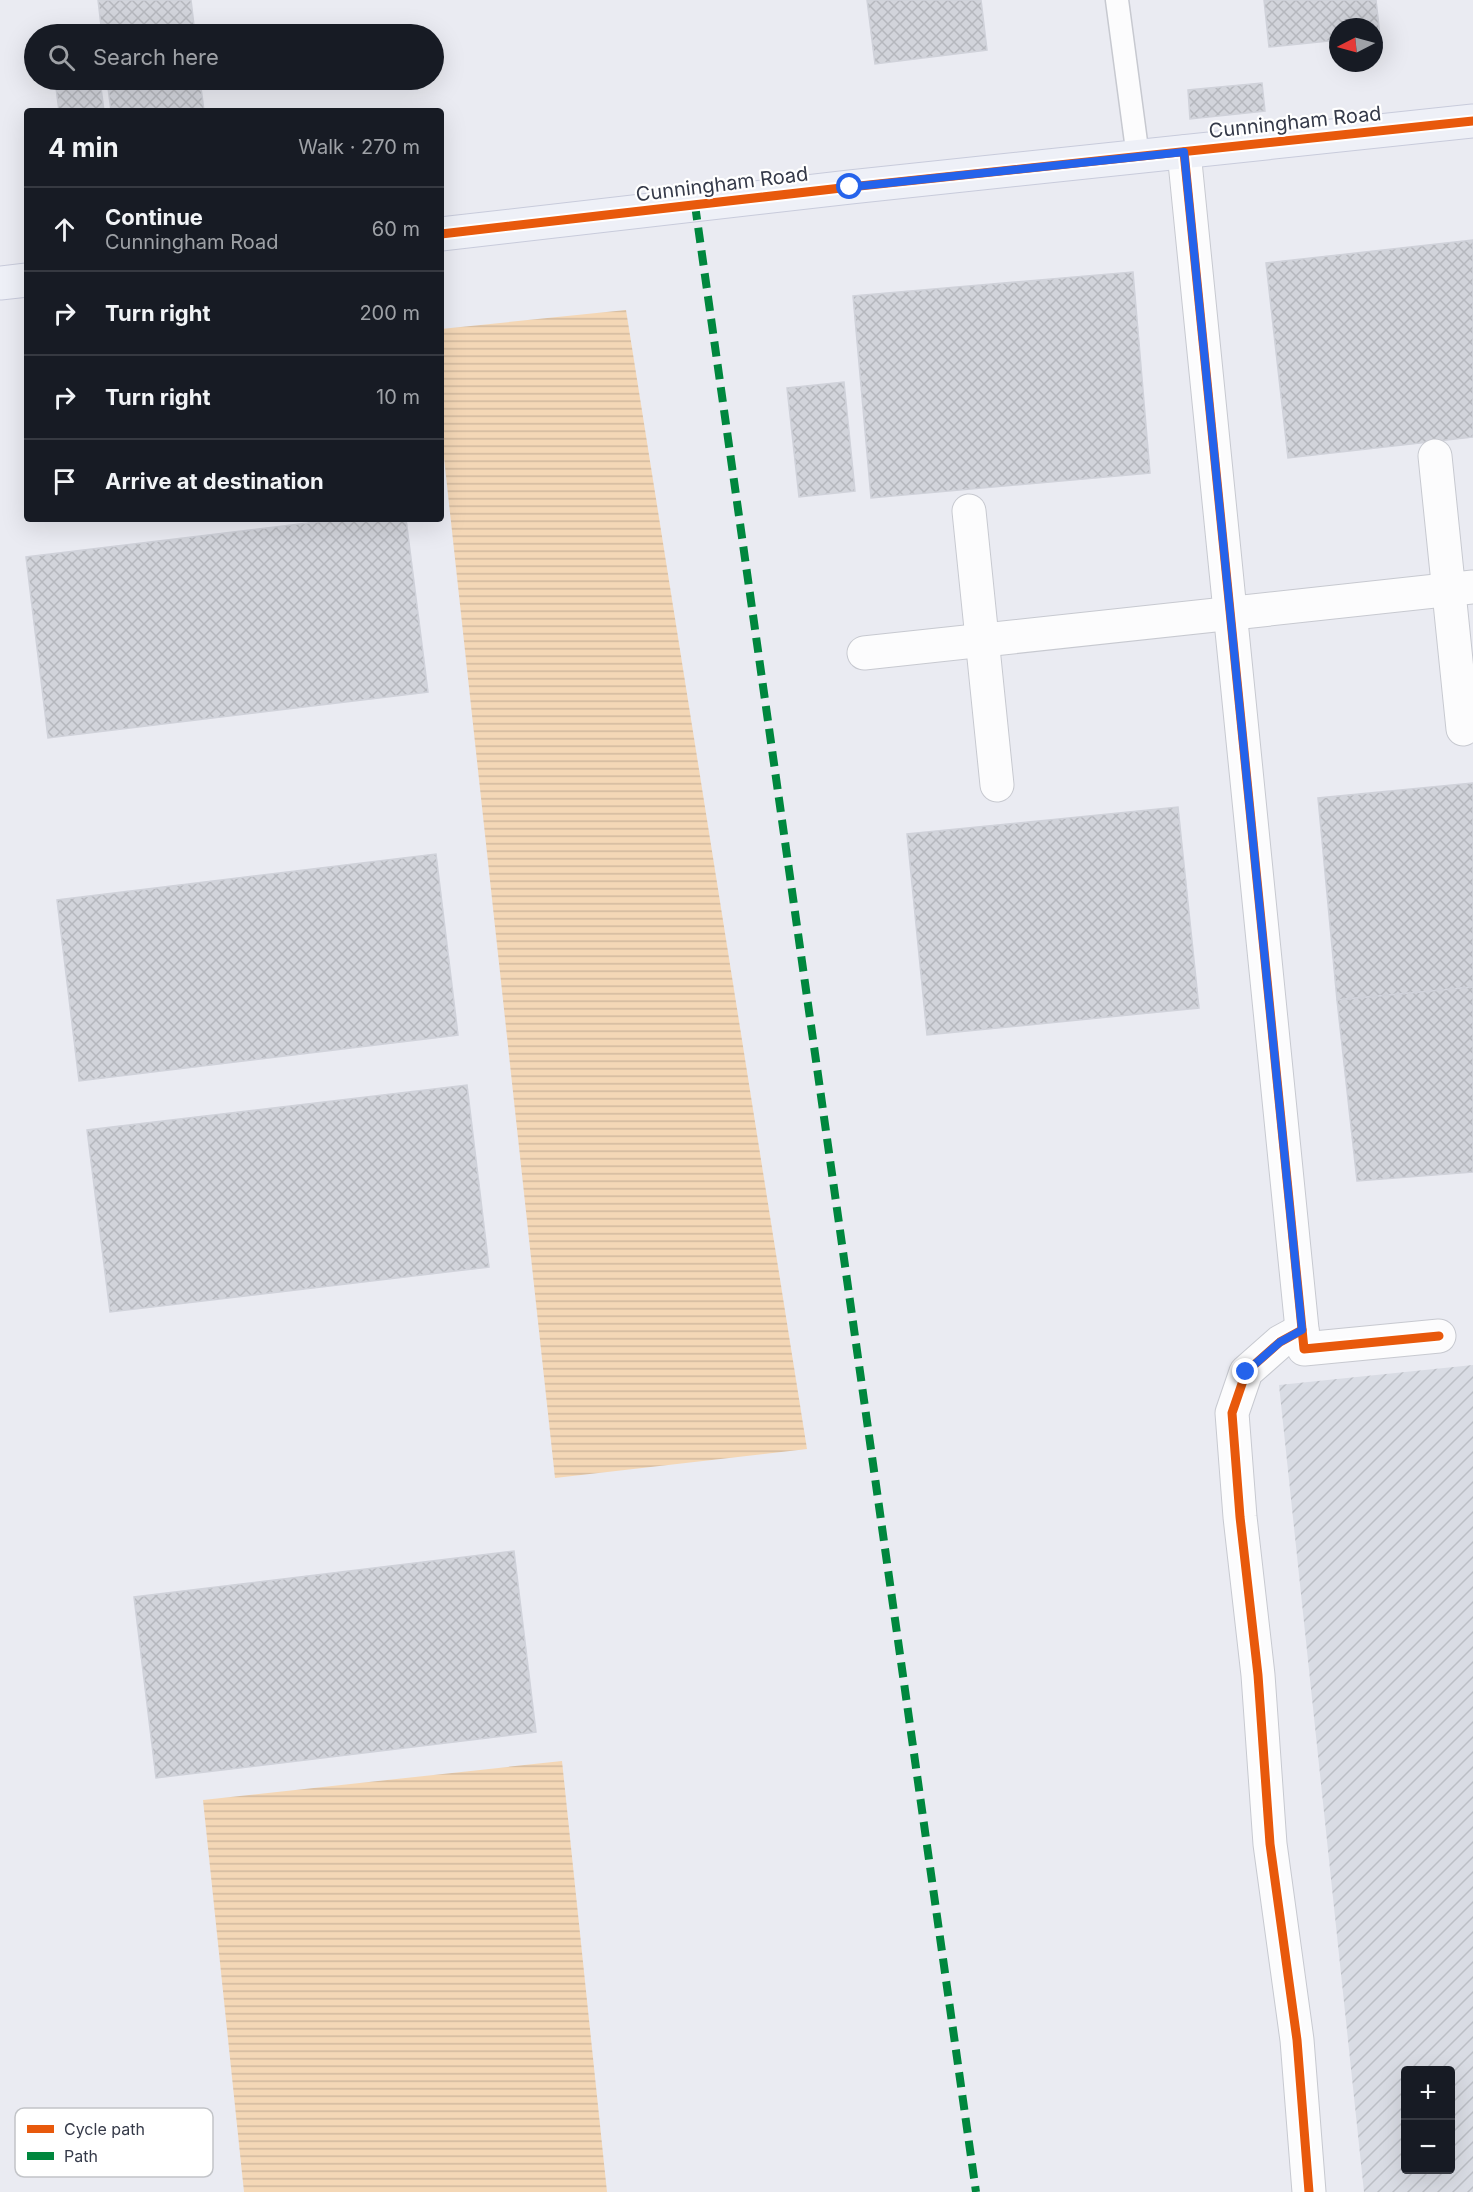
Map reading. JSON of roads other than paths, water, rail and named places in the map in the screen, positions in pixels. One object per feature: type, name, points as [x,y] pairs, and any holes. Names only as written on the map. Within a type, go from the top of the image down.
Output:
[{"type":"street","name":"Cunningham Road","points":[[444,234],[1473,121]]},
{"type":"street","points":[[1184,152],[1304,1348],[1439,1335]]},
{"type":"street","points":[[0,283],[24,280]]},
{"type":"street","points":[[1435,456],[1461,588],[1463,729]]},
{"type":"street","points":[[969,511],[997,785]]},
{"type":"street","points":[[864,653],[1461,588]]},
{"type":"street","points":[[1302,1330],[1280,1342],[1246,1372],[1232,1413],[1240,1517],[1258,1676],[1270,1844],[1297,2040],[1309,2192]]},
{"type":"lane","points":[[1117,0],[1138,157]]}]
